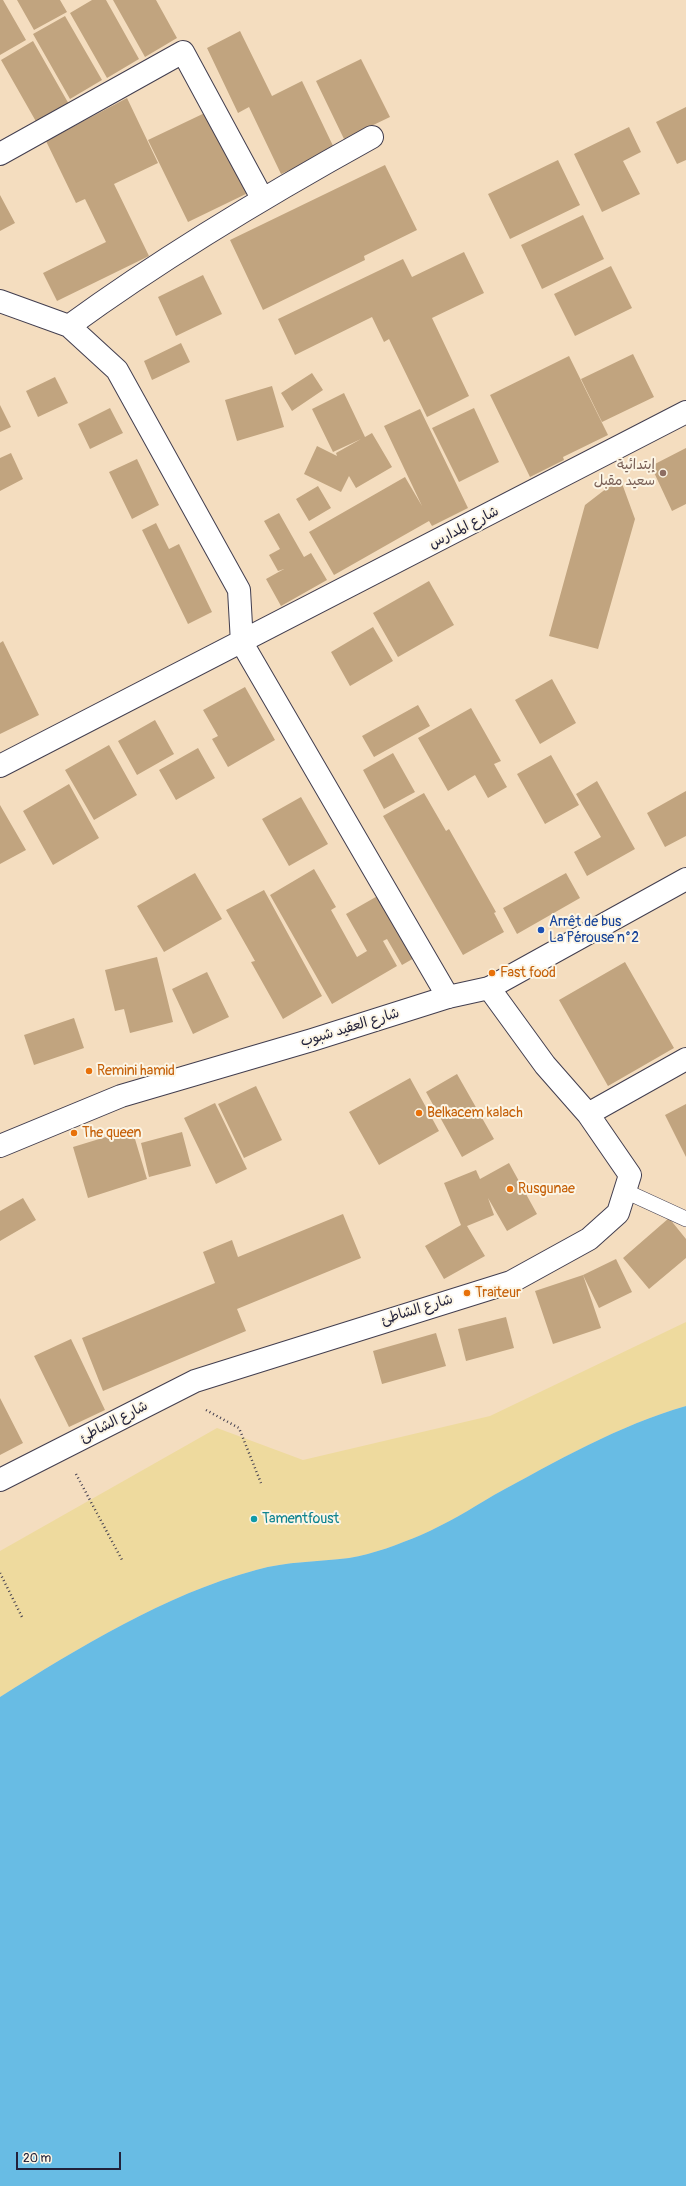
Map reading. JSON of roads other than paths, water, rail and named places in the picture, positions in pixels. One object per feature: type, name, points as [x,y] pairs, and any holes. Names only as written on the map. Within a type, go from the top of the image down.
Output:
[{"type":"street","points":[[0,154],[183,52],[262,198]]},
{"type":"street","points":[[69,326],[107,298],[262,198],[372,137]]},
{"type":"street","points":[[0,300],[69,326],[117,370],[239,590],[242,643],[448,997]]},
{"type":"street","name":"شارع المدارس","points":[[0,766],[242,643],[686,412]]},
{"type":"street","name":"شارع العقيد شبوب","points":[[0,1146],[121,1096],[312,1040],[448,997],[489,988],[686,879]]},
{"type":"street","name":"شارع الشاطئ","points":[[0,1480],[195,1381],[511,1282],[589,1238],[618,1213],[630,1175],[588,1114],[545,1065],[489,988]]},
{"type":"street","points":[[588,1114],[686,1059]]},
{"type":"lane","points":[[625,1191],[686,1219]]},
{"type":"water","points":[[686,1406],[686,2186],[0,2186],[0,1697],[92,1641],[188,1593],[268,1567],[291,1563],[349,1558],[368,1554],[395,1545],[440,1526],[494,1495],[588,1445],[636,1423]]},
{"type":"place","name":"إبتدائية سعيد مقبل","points":[[663,473]]},
{"type":"place","name":"Arrêt de bus La Pérouse n°2","points":[[541,930]]},
{"type":"place","name":"Fast food","points":[[492,973]]},
{"type":"place","name":"Remini hamid","points":[[89,1071]]},
{"type":"place","name":"Belkacem kalach","points":[[419,1113]]},
{"type":"place","name":"The queen","points":[[74,1133]]},
{"type":"place","name":"Rusgunae","points":[[510,1189]]},
{"type":"place","name":"Traiteur","points":[[467,1293]]},
{"type":"place","name":"Tamentfoust","points":[[254,1519]]}]
